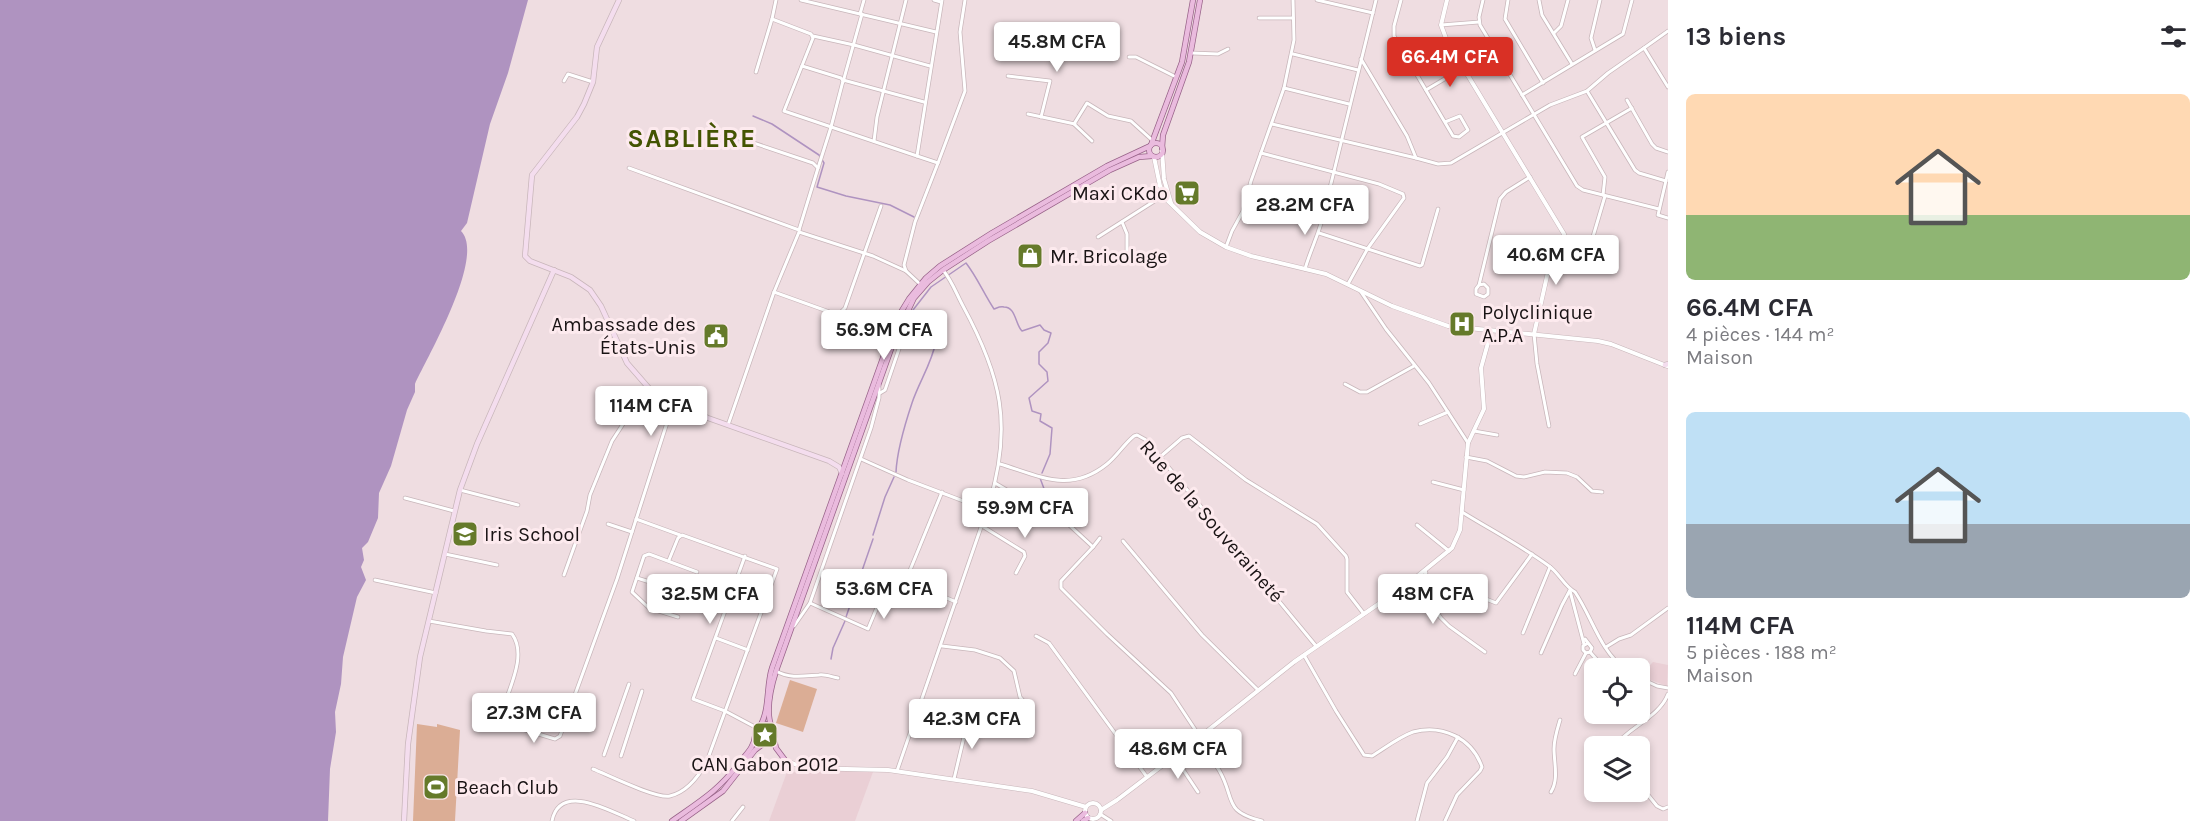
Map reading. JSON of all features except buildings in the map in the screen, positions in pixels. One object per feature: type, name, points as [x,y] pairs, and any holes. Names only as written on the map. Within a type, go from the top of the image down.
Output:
[{"type":"main road","points":[[619,0],[597,47],[593,82],[579,114],[535,170],[531,180],[525,256],[530,261],[576,279],[594,294],[627,363],[657,396],[835,464],[842,474]]},
{"type":"main road","points":[[1153,156],[1149,152],[1151,144],[1178,77],[1193,0]]},
{"type":"main road","points":[[785,760],[776,748],[769,715],[776,671],[898,328],[908,307],[922,288],[988,241],[1110,170],[1136,158],[1159,156],[1162,150],[1163,135],[1179,95],[1191,53],[1200,0]]},
{"type":"main road","points":[[672,821],[723,784],[753,746],[758,727],[765,714],[771,671],[895,324],[905,304],[920,284],[947,261],[984,238],[1107,166],[1151,144],[1158,144],[1162,150]]},
{"type":"main road","points":[[404,821],[407,754],[413,706],[428,621],[454,511],[477,444],[554,270]]},
{"type":"main road","points":[[835,464],[847,459]]},
{"type":"main road","points":[[758,727],[766,724],[772,728]]},
{"type":"main road","points":[[755,736],[785,760]]},
{"type":"main road","points":[[681,821],[723,791],[754,752],[774,738]]},
{"type":"main road","points":[[1076,821],[1087,815]]},
{"type":"main road","points":[[1083,821],[1087,815]]},
{"type":"street","points":[[756,72],[776,0]]},
{"type":"street","points":[[801,0],[936,32]]},
{"type":"street","points":[[728,425],[774,292],[799,231],[855,45],[864,0]]},
{"type":"street","points":[[874,141],[877,117],[906,0]]},
{"type":"street","points":[[916,156],[941,1],[934,0]]},
{"type":"street","points":[[906,271],[904,260],[911,232],[965,91],[960,33],[964,0]]},
{"type":"street","points":[[1226,247],[1244,211],[1251,181],[1284,88],[1293,54],[1293,0]]},
{"type":"street","points":[[1317,0],[1373,13]]},
{"type":"street","points":[[1305,269],[1319,233],[1376,0]]},
{"type":"street","points":[[1401,0],[1394,26],[1394,36],[1445,122],[1455,138],[1468,130],[1460,116],[1445,122]]},
{"type":"street","points":[[1447,0],[1441,25],[1447,41],[1565,237],[1586,242],[1592,240],[1604,195],[1605,177],[1581,138],[1632,108]]},
{"type":"street","points":[[1483,0],[1479,22],[1577,186],[1659,209]]},
{"type":"street","points":[[1508,0],[1505,15],[1507,23],[1543,83]]},
{"type":"street","points":[[1539,0],[1542,15],[1572,65]]},
{"type":"street","points":[[1554,34],[1562,23],[1568,0]]},
{"type":"street","points":[[1596,51],[1591,38],[1600,0]]},
{"type":"street","points":[[1522,95],[1623,34],[1632,0]]},
{"type":"street","points":[[1259,18],[1293,18]]},
{"type":"street","points":[[772,19],[813,36],[930,66]]},
{"type":"street","points":[[1441,25],[1479,22]]},
{"type":"street","points":[[1272,124],[1342,139],[1432,163],[1448,164],[1554,103],[1587,92],[1608,73],[1668,31]]},
{"type":"street","points":[[813,36],[784,111],[938,163]]},
{"type":"street","points":[[1644,48],[1668,87]]},
{"type":"street","points":[[1191,53],[1218,54],[1228,49]]},
{"type":"street","points":[[1293,54],[1358,70]]},
{"type":"street","points":[[1129,57],[1136,57],[1178,77]]},
{"type":"street","points":[[1361,59],[1407,136],[1416,158]]},
{"type":"street","points":[[802,66],[841,78],[843,81],[924,102]]},
{"type":"street","points":[[1426,90],[1463,68]]},
{"type":"street","points":[[564,81],[568,74],[593,82]]},
{"type":"street","points":[[1008,76],[1050,81],[1041,117]]},
{"type":"street","points":[[1284,88],[1349,104]]},
{"type":"street","points":[[1587,92],[1636,172],[1666,181]]},
{"type":"street","points":[[1627,100],[1654,146],[1668,152]]},
{"type":"street","points":[[1075,124],[1088,103],[1108,116],[1131,121],[1151,144]]},
{"type":"street","points":[[1028,114],[1075,124],[1092,141]]},
{"type":"street","points":[[724,133],[813,163],[818,168]]},
{"type":"street","points":[[1162,150],[1164,179],[1171,204]]},
{"type":"street","points":[[1262,153],[1333,174],[1379,184],[1404,195],[1368,248],[1348,284]]},
{"type":"street","points":[[1153,156],[1164,195],[1171,204],[1200,232],[1226,247],[1251,256],[1326,274],[1392,306],[1437,323],[1491,332],[1604,342],[1667,365]]},
{"type":"street","points":[[629,168],[864,253],[906,271],[920,284]]},
{"type":"street","points":[[1668,172],[1658,215],[1668,218]]},
{"type":"street","points":[[1479,285],[1484,284],[1488,288],[1488,294],[1484,297],[1476,294],[1476,289],[1479,285],[1500,199],[1506,192],[1530,177]]},
{"type":"street","points":[[1098,237],[1164,195]]},
{"type":"street","points":[[774,292],[838,315],[841,314],[881,206]]},
{"type":"street","points":[[1325,208],[1348,214]]},
{"type":"street","points":[[1319,233],[1421,266],[1438,209]]},
{"type":"street","points":[[1122,222],[1127,234],[1126,255]]},
{"type":"street","points":[[1549,426],[1537,364],[1534,334],[1550,263],[1565,237]]},
{"type":"street","points":[[897,771],[942,646],[1000,464],[1002,412],[998,390],[984,349],[946,273]]},
{"type":"street","points":[[1361,292],[1380,321],[1429,382],[1468,443]]},
{"type":"street","points":[[1086,807],[1087,815],[1094,819],[1100,812],[1192,744],[1304,655],[1425,571],[1449,551],[1458,538],[1468,443],[1484,409],[1481,368],[1491,332]]},
{"type":"street","points":[[880,393],[885,390],[902,340]]},
{"type":"street","points":[[1345,384],[1360,392],[1367,392],[1414,366]]},
{"type":"street","points":[[790,630],[810,603],[827,549],[861,459],[880,393],[879,384]]},
{"type":"street","points":[[564,574],[587,511],[590,495],[612,441],[647,387]]},
{"type":"street","points":[[428,621],[486,632],[512,634],[516,643],[517,660],[514,678],[500,719],[505,724],[558,738],[613,591],[673,404]]},
{"type":"street","points":[[1420,424],[1448,412]]},
{"type":"street","points":[[1474,431],[1497,435]]},
{"type":"street","name":"Rue de la Souveraineté","points":[[1000,464],[1066,482],[1082,478],[1101,468],[1137,435],[1146,440],[1316,646]]},
{"type":"street","points":[[1160,457],[1182,438],[1189,436],[1246,480],[1317,524],[1346,556],[1347,592],[1364,614]]},
{"type":"street","points":[[1466,457],[1487,461],[1516,476],[1524,477],[1545,472],[1567,473],[1577,477],[1592,491],[1602,492]]},
{"type":"street","points":[[861,459],[908,480],[987,510]]},
{"type":"street","points":[[1432,482],[1464,490]]},
{"type":"street","points":[[995,483],[1049,515]]},
{"type":"street","points":[[460,490],[518,505]]},
{"type":"street","points":[[906,580],[942,492]]},
{"type":"street","points":[[405,498],[454,511]]},
{"type":"street","points":[[1462,512],[1532,554],[1565,581],[1570,590],[1586,644],[1591,646],[1575,674]]},
{"type":"street","points":[[593,769],[658,795],[670,796],[696,780],[703,769],[777,569],[636,519]]},
{"type":"street","points":[[1068,523],[1093,547]]},
{"type":"street","points":[[608,524],[632,532]]},
{"type":"street","points":[[1417,525],[1449,551]]},
{"type":"street","points":[[981,526],[1024,552],[1025,556],[1016,573]]},
{"type":"street","points":[[669,560],[676,540],[682,535]]},
{"type":"street","points":[[1100,538],[1061,580],[1061,588],[1171,693],[1200,737]]},
{"type":"street","points":[[1123,541],[1202,635],[1258,690]]},
{"type":"street","points":[[445,554],[497,565]]},
{"type":"street","points":[[1486,599],[1496,603],[1532,554]]},
{"type":"street","points":[[678,617],[650,608],[637,598],[632,590],[645,555],[669,560],[697,572]]},
{"type":"street","points":[[745,556],[693,699],[758,727]]},
{"type":"street","points":[[1523,633],[1550,567]]},
{"type":"street","points":[[1425,571],[1424,578],[1434,609],[1449,626],[1485,652]]},
{"type":"street","points":[[810,603],[868,629],[889,575],[893,574],[956,602]]},
{"type":"street","points":[[637,578],[688,594]]},
{"type":"street","points":[[375,580],[436,593]]},
{"type":"street","points":[[1570,590],[1575,592],[1614,658]]},
{"type":"street","points":[[1541,653],[1570,590]]},
{"type":"street","points":[[1606,647],[1631,634],[1668,608]]},
{"type":"street","points":[[1036,636],[1049,643],[1147,777]]},
{"type":"street","points":[[716,638],[748,650]]},
{"type":"street","points":[[1586,644],[1582,648],[1594,658]]},
{"type":"street","points":[[942,646],[975,650],[1000,657],[1014,671],[1020,697],[1032,712]]},
{"type":"street","points":[[1304,655],[1335,711],[1364,755],[1372,756],[1413,732],[1427,730],[1444,731],[1458,737],[1473,751],[1482,766],[1457,795],[1445,821]]},
{"type":"street","points":[[776,671],[791,676],[824,675],[838,678]]},
{"type":"street","points":[[1650,683],[1668,688]]},
{"type":"street","points":[[604,756],[629,684]]},
{"type":"street","points":[[621,756],[642,691]]},
{"type":"street","points":[[1650,716],[1666,700],[1668,694]]},
{"type":"street","points":[[954,779],[969,716]]},
{"type":"street","points":[[1551,792],[1554,788],[1556,766],[1553,752],[1554,738],[1560,720]]},
{"type":"street","points":[[1627,736],[1641,724]]},
{"type":"street","points":[[1417,821],[1427,783],[1447,757],[1458,737]]},
{"type":"street","points":[[1192,744],[1215,765],[1236,811],[1243,816],[1262,821]]},
{"type":"street","points":[[1174,756],[1198,792]]},
{"type":"street","points":[[785,760],[804,768],[897,771],[1039,792],[1086,807],[1093,803],[1111,821]]},
{"type":"street","points":[[1650,798],[1657,806],[1663,809],[1668,807]]},
{"type":"street","points":[[552,821],[555,812],[563,804],[579,800],[634,821]]},
{"type":"street","points":[[732,821],[743,807]]},
{"type":"shaded area","points":[[0,0],[528,0],[508,73],[490,124],[467,223],[461,231],[467,244],[461,283],[442,330],[415,384],[415,392],[407,410],[391,466],[379,493],[378,518],[368,542],[362,548],[364,560],[361,567],[366,580],[357,597],[343,657],[341,684],[335,712],[336,732],[330,769],[328,821],[0,821]]},
{"type":"shaded area","points":[[1653,662],[1668,665],[1667,686],[1650,680],[1650,665]]},
{"type":"shaded area","points":[[790,680],[817,689],[803,732],[776,723]]},
{"type":"shaded area","name":"Beach Club","points":[[417,724],[437,727],[437,724],[460,730],[455,821],[413,821]]},
{"type":"shaded area","points":[[787,772],[873,772],[855,821],[769,821]]},
{"type":"waterway","points":[[753,116],[772,124],[819,155],[824,163],[817,187],[890,205],[914,217]]},
{"type":"waterway","points":[[896,472],[907,420],[936,341],[921,330],[920,323],[914,318],[913,310],[931,287],[966,263],[994,309],[1003,307],[1011,310],[1022,331],[1040,325],[1051,333],[1048,343],[1039,352],[1039,364],[1047,372],[1048,381],[1029,398],[1032,411],[1041,414],[1040,421],[1052,428],[1050,454],[1042,473]]},
{"type":"waterway","points":[[873,535],[894,477]]},
{"type":"waterway","points":[[1040,478],[1046,494],[1059,502]]},
{"type":"waterway","points":[[846,617],[873,539]]},
{"type":"waterway","points":[[831,659],[833,648],[845,621]]},
{"type":"place","name":"Maxi CKdo","points":[[1187,193]]},
{"type":"place","name":"Mr. Bricolage","points":[[1030,256]]},
{"type":"place","name":"Polyclinique A.P.A","points":[[1462,324]]},
{"type":"place","name":"Ambassade des États-Unis","points":[[716,336]]},
{"type":"place","name":"Iris School","points":[[465,534]]},
{"type":"place","name":"CAN Gabon 2012","points":[[765,735]]},
{"type":"place","name":"Beach Club","points":[[436,787]]},
{"type":"district","name":"SABLIÈRE","points":[[692,138]]}]
